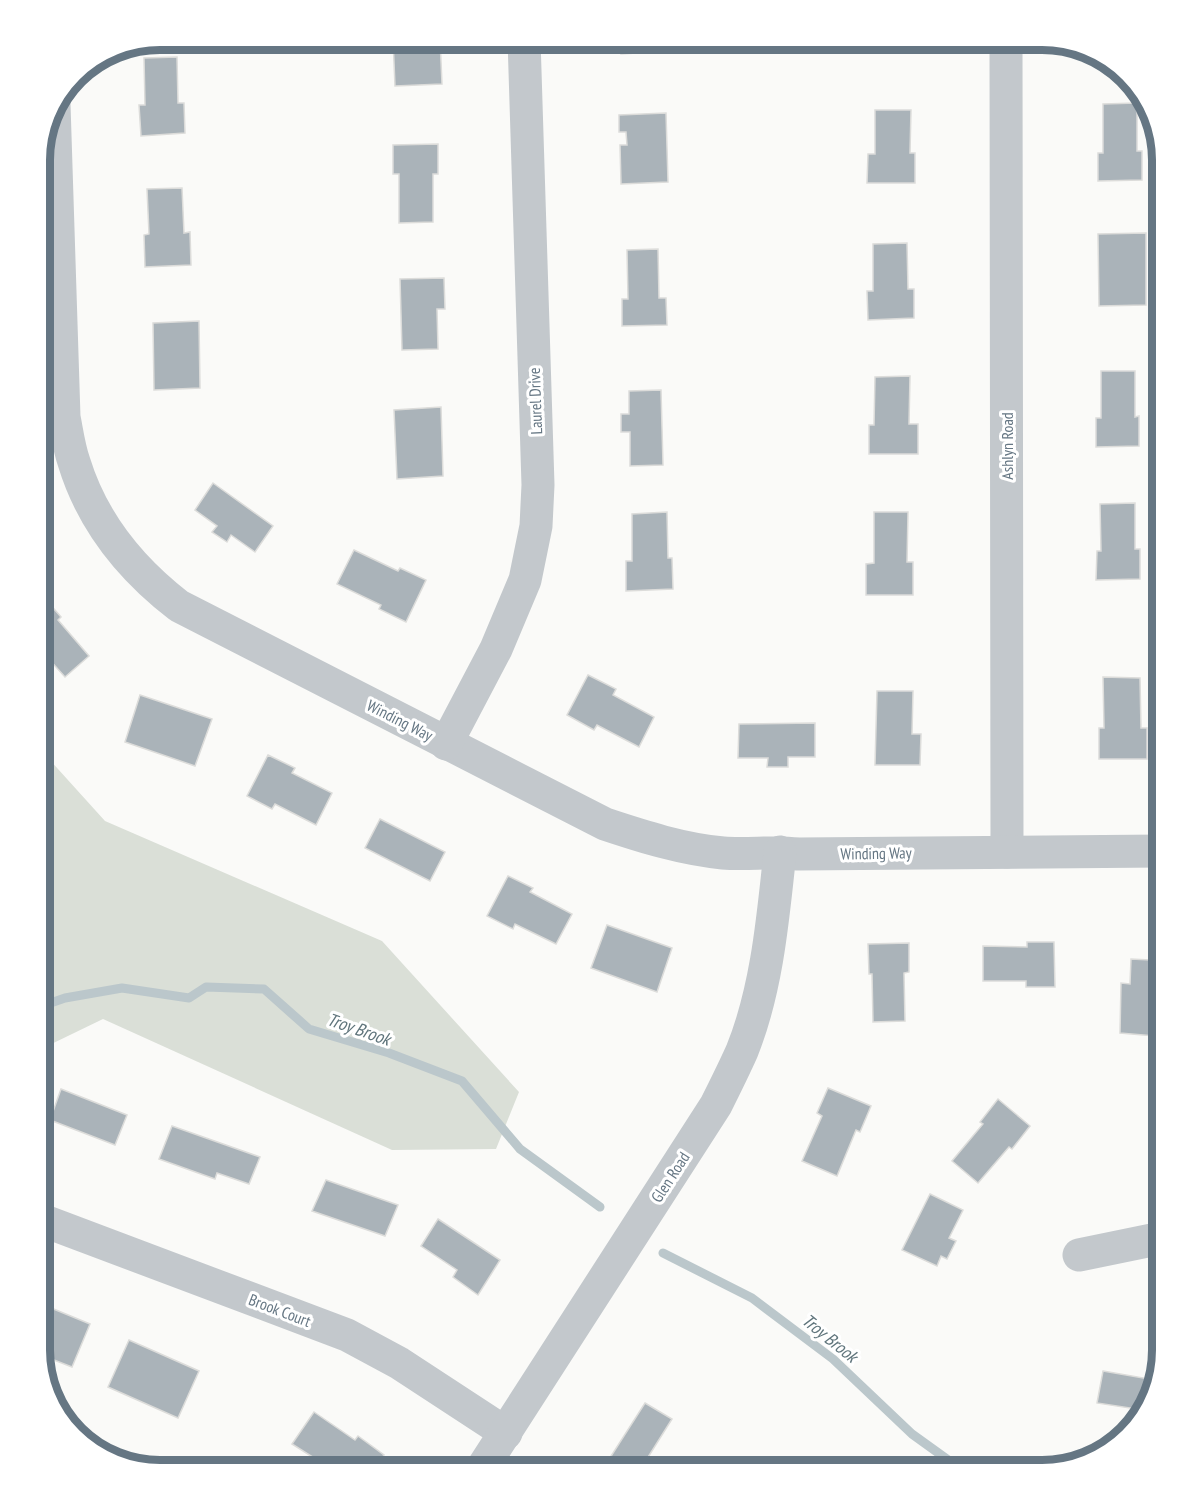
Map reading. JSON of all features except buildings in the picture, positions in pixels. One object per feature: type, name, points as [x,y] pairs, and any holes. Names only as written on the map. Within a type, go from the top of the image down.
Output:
[{"type":"street","name":"Laurel Drive","points":[[446,744],[496,649],[525,579],[536,526],[538,485],[524,50]]},
{"type":"street","name":"Ashlyn Road","points":[[1006,50],[1007,852]]},
{"type":"street","name":"Winding Way","points":[[55,127],[64,417],[74,462],[88,500],[109,534],[133,566],[179,606],[605,824],[662,843],[722,853],[763,854],[780,852],[810,854],[1152,851]]},
{"type":"street","name":"Glen Road","points":[[488,1460],[716,1105],[742,1051],[759,993],[773,913],[780,852]]},
{"type":"street","name":"Brook Court","points":[[50,1223],[347,1335],[399,1363],[506,1432]]},
{"type":"street","points":[[1079,1254],[1152,1240]]},
{"type":"shaded area","points":[[50,760],[105,821],[382,941],[519,1092],[496,1149],[392,1150],[103,1019],[50,1045]]},
{"type":"waterway","name":"Troy Brook","points":[[50,1003],[65,998],[122,988],[189,998],[206,987],[264,989],[309,1029],[389,1053],[462,1081],[520,1149],[600,1207]]},
{"type":"waterway","name":"Troy Brook","points":[[663,1253],[752,1298],[833,1359],[912,1434],[948,1460]]}]
